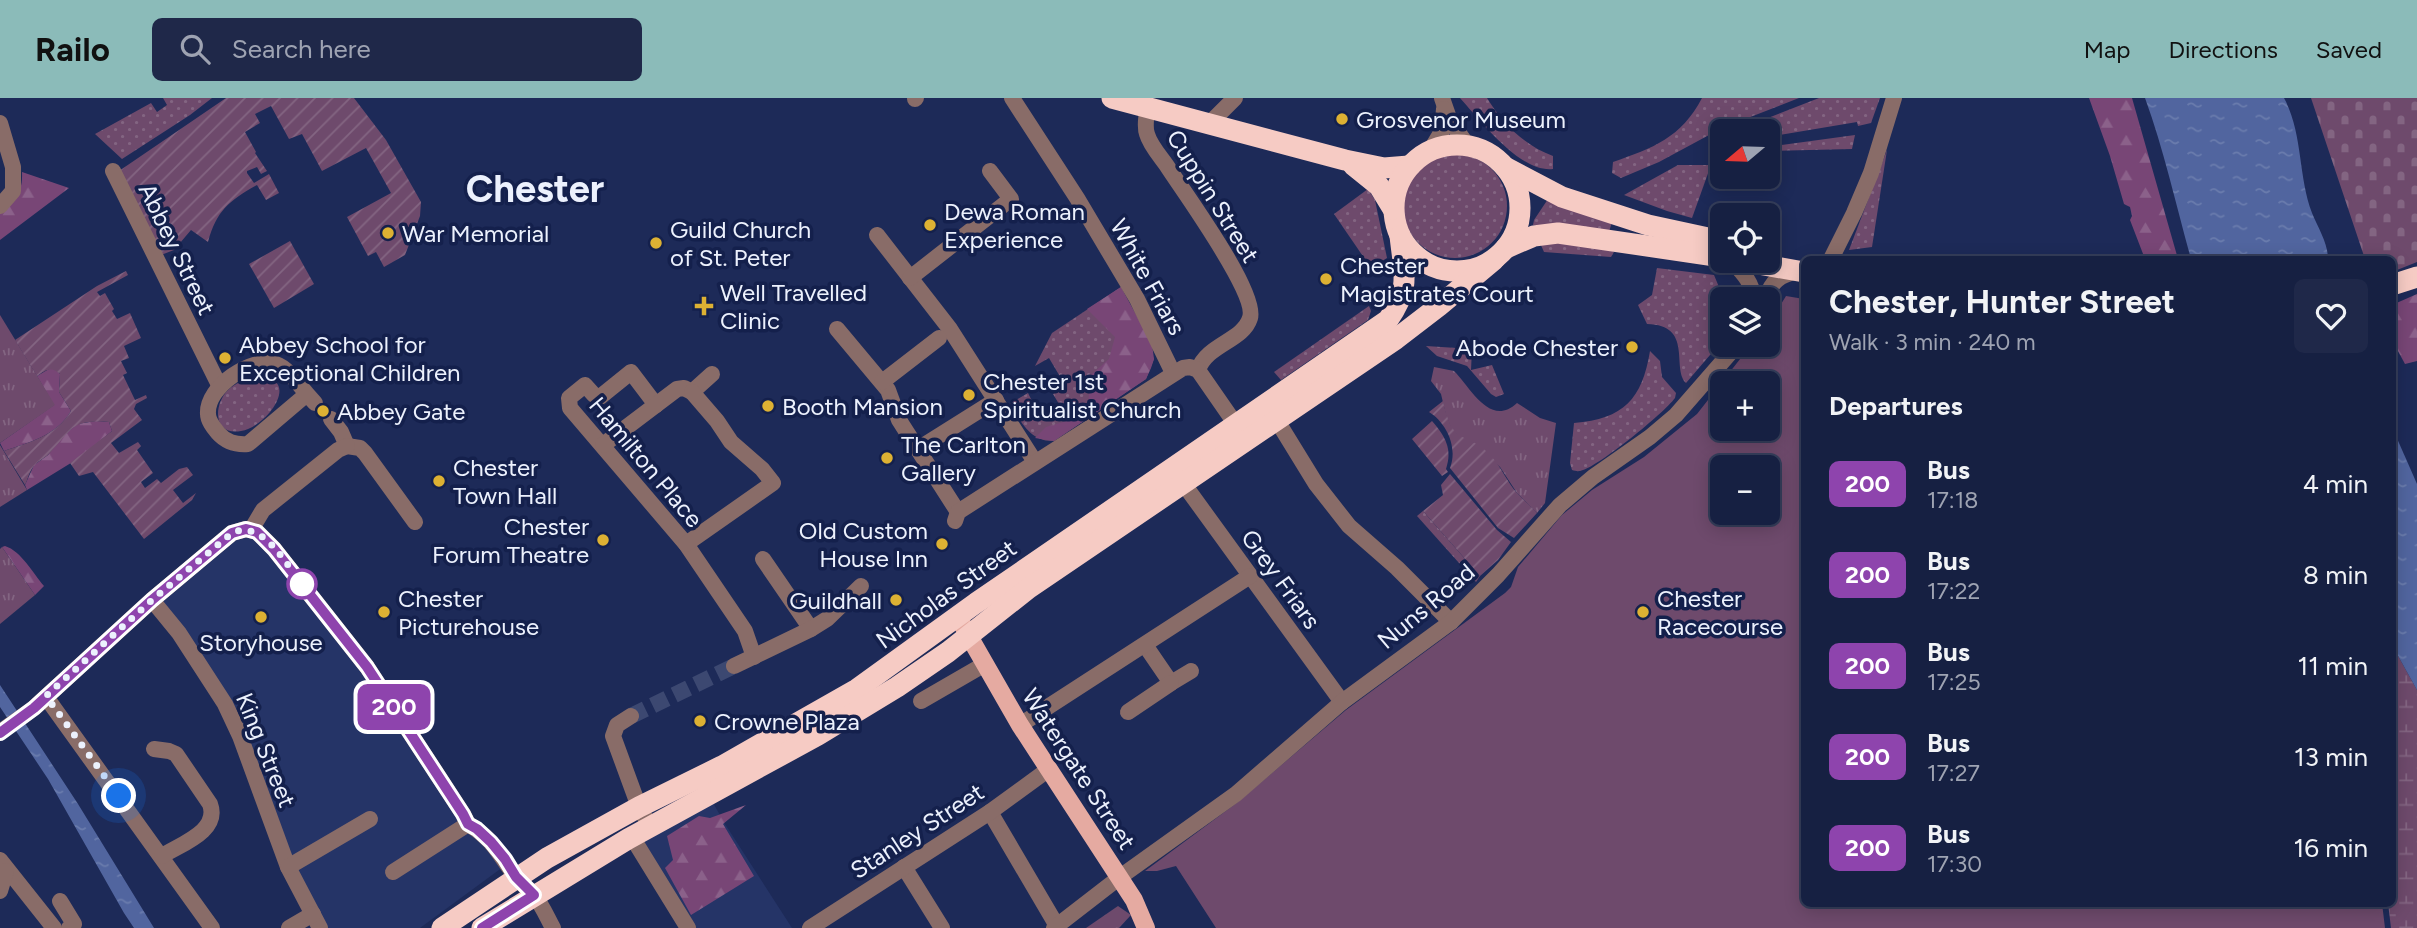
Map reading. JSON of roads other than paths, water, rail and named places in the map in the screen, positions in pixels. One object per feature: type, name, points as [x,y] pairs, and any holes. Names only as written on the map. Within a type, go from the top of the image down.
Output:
[{"type":"highway","points":[[1112,98],[1345,160],[1380,167],[1409,166]]},
{"type":"highway","points":[[1393,209],[1400,179],[1409,166],[1430,150],[1448,145],[1468,146],[1494,157],[1505,167],[1562,197],[1648,225],[1710,238]]},
{"type":"highway","points":[[1345,160],[1379,186],[1393,209],[1399,236],[1410,251],[1424,263],[1441,270],[1477,268],[1534,236],[1558,233],[1710,255]]},
{"type":"highway","points":[[1500,254],[1515,233],[1520,207],[1514,181],[1505,167]]},
{"type":"highway","name":"Nicholas Street","points":[[442,928],[516,877],[639,807],[722,766],[846,696],[903,658],[1029,588],[1183,483],[1242,432],[1388,320],[1400,302],[1404,290],[1399,236]]},
{"type":"highway","name":"Nicholas Street","points":[[482,928],[641,831],[818,735],[897,687],[948,652],[963,626],[1091,523],[1242,432],[1276,419],[1395,339],[1500,254]]},
{"type":"highway","points":[[1780,261],[1801,271]]},
{"type":"highway","points":[[1780,267],[1801,271]]},
{"type":"highway","points":[[2396,284],[2417,277]]},
{"type":"main road","name":"Watergate Street","points":[[963,626],[1020,726],[1134,900],[1146,928]]},
{"type":"main road","points":[[948,652],[963,652],[985,664]]},
{"type":"street","name":"White Friars","points":[[1012,98],[1137,299],[1173,373]]},
{"type":"street","points":[[1209,124],[1235,98]]},
{"type":"street","points":[[1832,256],[1871,173],[1894,98]]},
{"type":"street","points":[[1443,101],[1455,130],[1468,146]]},
{"type":"street","points":[[1430,150],[1442,131],[1443,101]]},
{"type":"street","name":"Cuppin Street","points":[[1147,108],[1147,136],[1229,261],[1250,308],[1251,318],[1247,324],[1209,353],[1201,361],[1198,370]]},
{"type":"street","points":[[0,123],[13,167],[13,191],[0,206]]},
{"type":"street","name":"Abbey Street","points":[[113,171],[219,385]]},
{"type":"street","points":[[910,278],[1011,199],[989,172]]},
{"type":"street","points":[[877,235],[950,329],[1035,462]]},
{"type":"street","points":[[1771,287],[1781,276],[1801,271]]},
{"type":"street","points":[[837,329],[888,390],[899,420],[956,517],[1035,462],[1173,373],[1190,367],[1198,370],[1242,432]]},
{"type":"street","points":[[882,382],[939,338]]},
{"type":"street","name":"Nuns Road","points":[[1055,927],[1119,877],[1236,794],[1342,702],[1451,622],[1498,575],[1560,505],[1676,415],[1727,357]]},
{"type":"street","points":[[267,362],[279,365],[312,399],[248,444],[237,444],[225,440],[210,422],[208,415],[219,385],[253,366],[267,362]]},
{"type":"street","name":"Hamilton Place","points":[[656,405],[631,372],[600,397],[594,395],[585,385],[569,398],[570,408],[686,544],[745,631],[754,657]]},
{"type":"street","points":[[692,392],[712,374]]},
{"type":"street","points":[[603,445],[677,389],[684,388],[692,392],[731,442],[762,469],[773,483],[771,486],[686,544]]},
{"type":"street","points":[[918,449],[996,400]]},
{"type":"street","points":[[331,419],[347,446]]},
{"type":"street","points":[[1276,419],[1316,484],[1349,526],[1398,568],[1451,622]]},
{"type":"street","points":[[251,530],[263,510],[342,447],[347,446],[359,448],[365,453],[415,522]]},
{"type":"street","name":"Grey Friars","points":[[1183,483],[1342,702]]},
{"type":"street","points":[[2,731],[40,702],[152,600],[232,533],[251,530],[262,536],[274,549],[367,667],[465,819],[491,842],[505,859],[516,877],[534,895],[554,928]]},
{"type":"street","points":[[763,559],[811,629]]},
{"type":"street","points":[[1020,726],[1250,576]]},
{"type":"street","points":[[734,666],[827,619],[861,586]]},
{"type":"street","name":"King Street","points":[[152,600],[179,633],[225,704],[240,736],[288,867],[316,921]]},
{"type":"street","points":[[1145,645],[1171,683]]},
{"type":"street","points":[[920,701],[985,664]]},
{"type":"street","points":[[1128,712],[1191,671]]},
{"type":"street","points":[[40,702],[162,856],[212,928]]},
{"type":"street","points":[[631,716],[617,725],[613,736],[639,807],[641,831],[688,928]]},
{"type":"street","points":[[154,749],[169,751],[177,747],[211,804],[213,819],[206,829],[162,856]]},
{"type":"street","name":"Stanley Street","points":[[810,928],[990,812],[1049,769]]},
{"type":"street","points":[[990,812],[1055,927]]},
{"type":"street","points":[[288,867],[370,819]]},
{"type":"street","points":[[393,872],[465,819]]},
{"type":"street","points":[[0,891],[3,865]]},
{"type":"street","points":[[3,865],[54,928]]},
{"type":"street","points":[[904,867],[942,928]]},
{"type":"street","points":[[60,901],[75,924],[69,928]]},
{"type":"street","points":[[289,928],[316,921]]},
{"type":"water","points":[[2145,98],[2284,98],[2298,140],[2308,199],[2325,241],[2328,256],[2190,256]]},
{"type":"water","points":[[2396,436],[2417,484],[2417,690],[2396,652]]},
{"type":"water","points":[[0,685],[78,804],[154,928],[134,928],[124,913],[48,779],[0,707]]},
{"type":"tunnel","points":[[631,716],[734,666]]},
{"type":"place","name":"Grosvenor Museum","points":[[1342,119]]},
{"type":"place","name":"Dewa Roman Experience","points":[[930,225]]},
{"type":"place","name":"War Memorial","points":[[388,233]]},
{"type":"place","name":"Guild Church of St. Peter","points":[[656,243]]},
{"type":"place","name":"Chester Magistrates Court","points":[[1326,279]]},
{"type":"place","name":"Well Travelled Clinic","points":[[704,306]]},
{"type":"place","name":"Abode Chester","points":[[1632,347]]},
{"type":"place","name":"Abbey School for Exceptional Children","points":[[225,358]]},
{"type":"place","name":"Chester 1st Spiritualist Church","points":[[969,395]]},
{"type":"place","name":"Booth Mansion","points":[[768,406]]},
{"type":"place","name":"Abbey Gate","points":[[323,411]]},
{"type":"place","name":"The Carlton Gallery","points":[[887,458]]},
{"type":"place","name":"Chester Town Hall","points":[[439,481]]},
{"type":"place","name":"Chester Forum Theatre","points":[[603,540]]},
{"type":"place","name":"Old Custom House Inn","points":[[942,544]]},
{"type":"place","name":"Guildhall","points":[[896,600]]},
{"type":"place","name":"Chester Picturehouse","points":[[384,612]]},
{"type":"place","name":"Chester Racecourse","points":[[1643,612]]},
{"type":"place","name":"Storyhouse","points":[[261,617]]},
{"type":"place","name":"Crowne Plaza","points":[[700,721]]},
{"type":"district","name":"Chester","points":[[535,189]]}]
